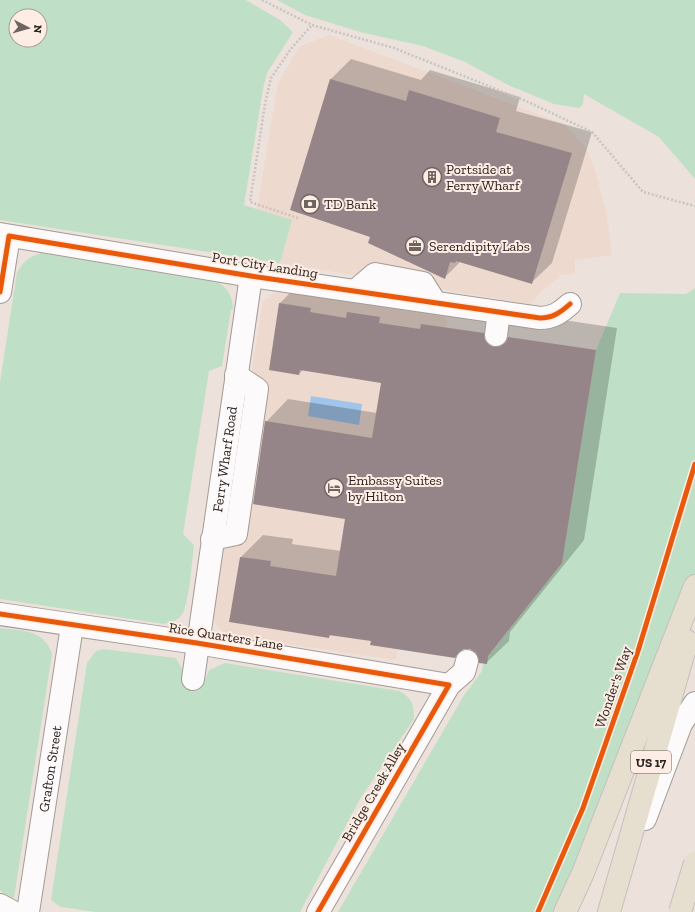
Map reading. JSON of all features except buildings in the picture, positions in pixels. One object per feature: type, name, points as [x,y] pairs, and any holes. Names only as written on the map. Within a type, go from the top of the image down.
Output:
[{"type":"highway","points":[[565,912],[583,873],[695,586]]},
{"type":"highway","name":"US 17","points":[[609,912],[695,613]]},
{"type":"highway","points":[[680,912],[695,863]]},
{"type":"street","name":"Port City Landing","points":[[0,292],[5,235],[251,276],[499,312],[549,318],[561,312],[570,304]]},
{"type":"street","name":"Ferry Wharf Road","points":[[193,679],[251,276]]},
{"type":"street","points":[[496,335],[499,312]]},
{"type":"street","name":"Rice Quarters Lane","points":[[0,614],[72,626],[197,643],[449,685]]},
{"type":"street","name":"Grafton Street","points":[[28,912],[72,626]]},
{"type":"street","name":"Bridge Creek Alley","points":[[318,912],[449,685],[464,672],[467,660]]},
{"type":"street","points":[[609,912],[680,724],[695,703]]},
{"type":"street","points":[[0,905],[13,912]]},
{"type":"path","points":[[262,0],[312,25],[394,48],[526,101],[592,132],[643,192],[695,206]]},
{"type":"path","points":[[298,218],[250,202],[264,104],[271,78],[290,50],[312,25]]},
{"type":"shaded area","points":[[329,35],[564,124],[586,148],[595,170],[607,217],[612,255],[575,260],[575,274],[561,275],[545,288],[530,304],[249,258],[278,83],[299,47]]},
{"type":"shaded area","name":"Embassy Suites by Hilton","points":[[284,292],[444,317],[447,322],[396,660],[226,635],[215,623],[213,611],[263,302],[272,294]]},
{"type":"green space","points":[[0,0],[246,0],[280,20],[293,32],[267,73],[244,205],[292,220],[280,263],[0,220]]},
{"type":"green space","points":[[277,0],[695,0],[695,179],[659,137],[584,94],[583,104],[579,108],[554,104],[508,85],[465,62],[423,46],[360,32],[305,15]]},
{"type":"green space","points":[[41,253],[219,283],[225,288],[231,297],[233,309],[231,309],[222,366],[209,371],[183,534],[194,545],[188,594],[184,611],[181,616],[171,622],[164,624],[0,599],[0,382],[17,273],[26,260]]},
{"type":"green space","points":[[695,288],[695,614],[646,686],[555,912],[338,912],[463,697],[482,671],[483,663],[562,563],[596,350],[620,293],[686,294]]},
{"type":"green space","points":[[0,628],[24,631],[38,636],[44,640],[52,654],[14,898],[6,896],[0,890]]},
{"type":"green space","points":[[103,649],[176,658],[184,673],[183,682],[204,683],[209,670],[225,663],[399,691],[407,696],[413,705],[414,719],[360,799],[300,912],[96,912],[61,907],[51,900],[87,663],[96,651]]},
{"type":"water","points":[[311,396],[362,404],[359,425],[308,416]]},
{"type":"cycle path","points":[[0,292],[9,236],[251,276],[540,318],[549,317],[556,314],[570,304]]},
{"type":"cycle path","name":"Wonder's Way","points":[[538,912],[583,808],[638,651],[695,464]]},
{"type":"cycle path","points":[[0,614],[197,643],[449,685],[318,912]]},
{"type":"place","name":"Portside at Ferry Wharf","points":[[432,177]]},
{"type":"place","name":"TD Bank","points":[[310,204]]},
{"type":"place","name":"Serendipity Labs","points":[[415,246]]},
{"type":"place","name":"Embassy Suites by Hilton","points":[[334,488]]}]
